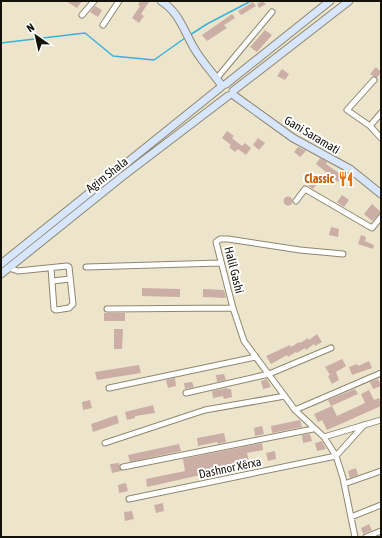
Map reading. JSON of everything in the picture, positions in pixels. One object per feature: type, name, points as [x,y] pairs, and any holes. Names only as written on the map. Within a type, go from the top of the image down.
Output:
[{"type":"main road","points":[[162,1],[171,7],[190,41],[223,86],[222,93],[231,94],[231,85],[223,86]]},
{"type":"main road","name":"Agim Shala","points":[[1,264],[330,1]]},
{"type":"main road","name":"Agim Shala","points":[[1,274],[117,181],[349,1]]},
{"type":"main road","name":"Gani Saramati","points":[[231,94],[293,138],[350,169],[380,192]]},
{"type":"street","points":[[82,16],[94,1]]},
{"type":"street","points":[[103,25],[120,1]]},
{"type":"street","points":[[216,78],[272,12]]},
{"type":"street","points":[[374,80],[347,110],[370,126],[381,138]]},
{"type":"street","points":[[370,126],[381,113]]},
{"type":"street","points":[[296,201],[305,189],[372,228],[381,217]]},
{"type":"street","name":"Halil Gashi","points":[[343,254],[300,250],[220,239],[216,242],[220,263],[244,341],[295,410],[324,437],[336,456],[356,537]]},
{"type":"street","points":[[86,267],[220,263]]},
{"type":"street","points":[[9,268],[18,271],[51,268],[69,267],[72,306],[56,310],[53,306],[51,268]]},
{"type":"street","points":[[52,281],[70,279]]},
{"type":"street","points":[[107,309],[233,308]]},
{"type":"street","points":[[186,393],[269,374],[331,348]]},
{"type":"street","points":[[109,388],[256,358]]},
{"type":"street","points":[[295,410],[381,373]]},
{"type":"street","points":[[105,443],[205,410],[285,396]]},
{"type":"street","points":[[324,437],[381,420]]},
{"type":"street","points":[[336,456],[364,425]]},
{"type":"street","points":[[123,467],[314,429]]},
{"type":"street","name":"Dashnor Xërxa","points":[[129,499],[336,456]]},
{"type":"street","points":[[344,484],[381,471]]},
{"type":"street","points":[[351,517],[381,505]]},
{"type":"street","points":[[366,537],[381,531]]},
{"type":"building","points":[[66,1],[82,1],[77,8]]},
{"type":"building","points":[[140,1],[149,2],[141,14],[144,16],[139,23],[132,18],[140,6],[138,5]]},
{"type":"building","points":[[262,1],[266,4],[259,8],[257,4]]},
{"type":"building","points":[[253,2],[256,6],[241,15],[238,11]]},
{"type":"building","points":[[95,6],[102,10],[98,17],[90,12]]},
{"type":"building","points":[[232,14],[235,18],[224,25],[227,28],[207,41],[202,35]]},
{"type":"building","points":[[265,30],[272,35],[257,52],[250,47]]},
{"type":"building","points":[[376,67],[381,72],[377,78],[370,74]]},
{"type":"building","points":[[282,69],[289,74],[285,80],[277,76]]},
{"type":"building","points":[[227,131],[234,136],[232,138],[242,146],[245,143],[251,148],[246,155],[238,149],[235,152],[229,147],[231,145],[222,138]]},
{"type":"building","points":[[258,138],[265,143],[259,150],[253,145]]},
{"type":"building","points":[[298,147],[306,151],[300,157],[294,152]]},
{"type":"building","points":[[320,158],[342,175],[338,182],[325,173],[326,172],[316,164]]},
{"type":"building","points":[[312,177],[318,182],[313,189],[306,184]]},
{"type":"building","points":[[342,195],[349,200],[344,207],[337,202]]},
{"type":"building","points":[[288,196],[293,201],[288,206],[283,201]]},
{"type":"building","points":[[372,204],[381,212],[372,221],[364,214]]},
{"type":"building","points":[[331,227],[339,229],[338,237],[329,235]]},
{"type":"building","points":[[361,235],[366,237],[365,241],[374,245],[373,249],[358,244]]},
{"type":"building","points":[[142,288],[180,289],[180,297],[142,296]]},
{"type":"building","points":[[203,289],[224,290],[226,298],[203,297]]},
{"type":"building","points":[[104,313],[125,313],[125,321],[104,321]]},
{"type":"building","points":[[114,329],[123,329],[122,349],[114,349]]},
{"type":"building","points":[[317,334],[322,342],[315,346],[314,344],[306,350],[305,348],[288,357],[287,355],[271,364],[266,356],[290,345],[291,347],[308,338],[309,340]]},
{"type":"building","points":[[342,359],[346,366],[336,372],[339,380],[332,384],[328,376],[330,375],[325,367]]},
{"type":"building","points":[[369,361],[372,368],[352,375],[349,367],[357,364],[358,366]]},
{"type":"building","points":[[139,365],[141,373],[97,380],[95,372]]},
{"type":"building","points":[[224,374],[226,380],[217,382],[216,375]]},
{"type":"building","points":[[175,378],[176,386],[168,388],[166,380]]},
{"type":"building","points":[[267,379],[271,387],[263,389],[261,381]]},
{"type":"building","points":[[378,379],[381,386],[373,389],[370,382]]},
{"type":"building","points":[[192,382],[194,387],[185,389],[184,383]]},
{"type":"building","points":[[227,388],[231,389],[232,397],[224,399],[223,396],[213,398],[212,391]]},
{"type":"building","points":[[355,389],[358,394],[331,406],[328,400]]},
{"type":"building","points":[[369,390],[374,400],[379,398],[381,406],[327,430],[322,420],[318,422],[314,414],[332,406],[337,416],[365,403],[361,394]]},
{"type":"building","points":[[90,400],[92,408],[83,410],[82,402]]},
{"type":"building","points":[[153,405],[155,413],[135,416],[135,418],[127,420],[125,412]]},
{"type":"building","points":[[117,415],[119,423],[93,432],[91,424]]},
{"type":"building","points":[[300,420],[302,427],[272,433],[271,426]]},
{"type":"building","points":[[262,426],[264,434],[255,436],[254,428]]},
{"type":"building","points":[[224,433],[226,442],[218,444],[217,442],[198,446],[197,438]]},
{"type":"building","points":[[310,434],[312,441],[303,443],[302,435]]},
{"type":"building","points":[[322,441],[326,449],[317,451],[315,443]]},
{"type":"building","points":[[262,443],[263,450],[247,453],[250,464],[147,487],[146,479],[185,471],[183,459]]},
{"type":"building","points":[[179,444],[181,451],[130,462],[128,455]]},
{"type":"building","points":[[275,451],[276,459],[268,461],[266,453]]},
{"type":"building","points":[[119,463],[121,471],[112,473],[110,464]]},
{"type":"building","points":[[356,468],[358,475],[350,478],[348,471]]},
{"type":"building","points":[[126,483],[128,491],[119,493],[118,485]]},
{"type":"building","points":[[163,503],[164,511],[156,513],[154,505]]},
{"type":"building","points":[[132,511],[134,519],[125,521],[124,512]]},
{"type":"building","points":[[369,524],[372,530],[363,534],[361,528]]},
{"type":"waterway","points":[[190,35],[207,24],[251,1]]},
{"type":"waterway","points":[[1,43],[85,33],[113,56],[154,60],[185,38]]},
{"type":"place","name":"Classic","points":[[346,179]]}]
